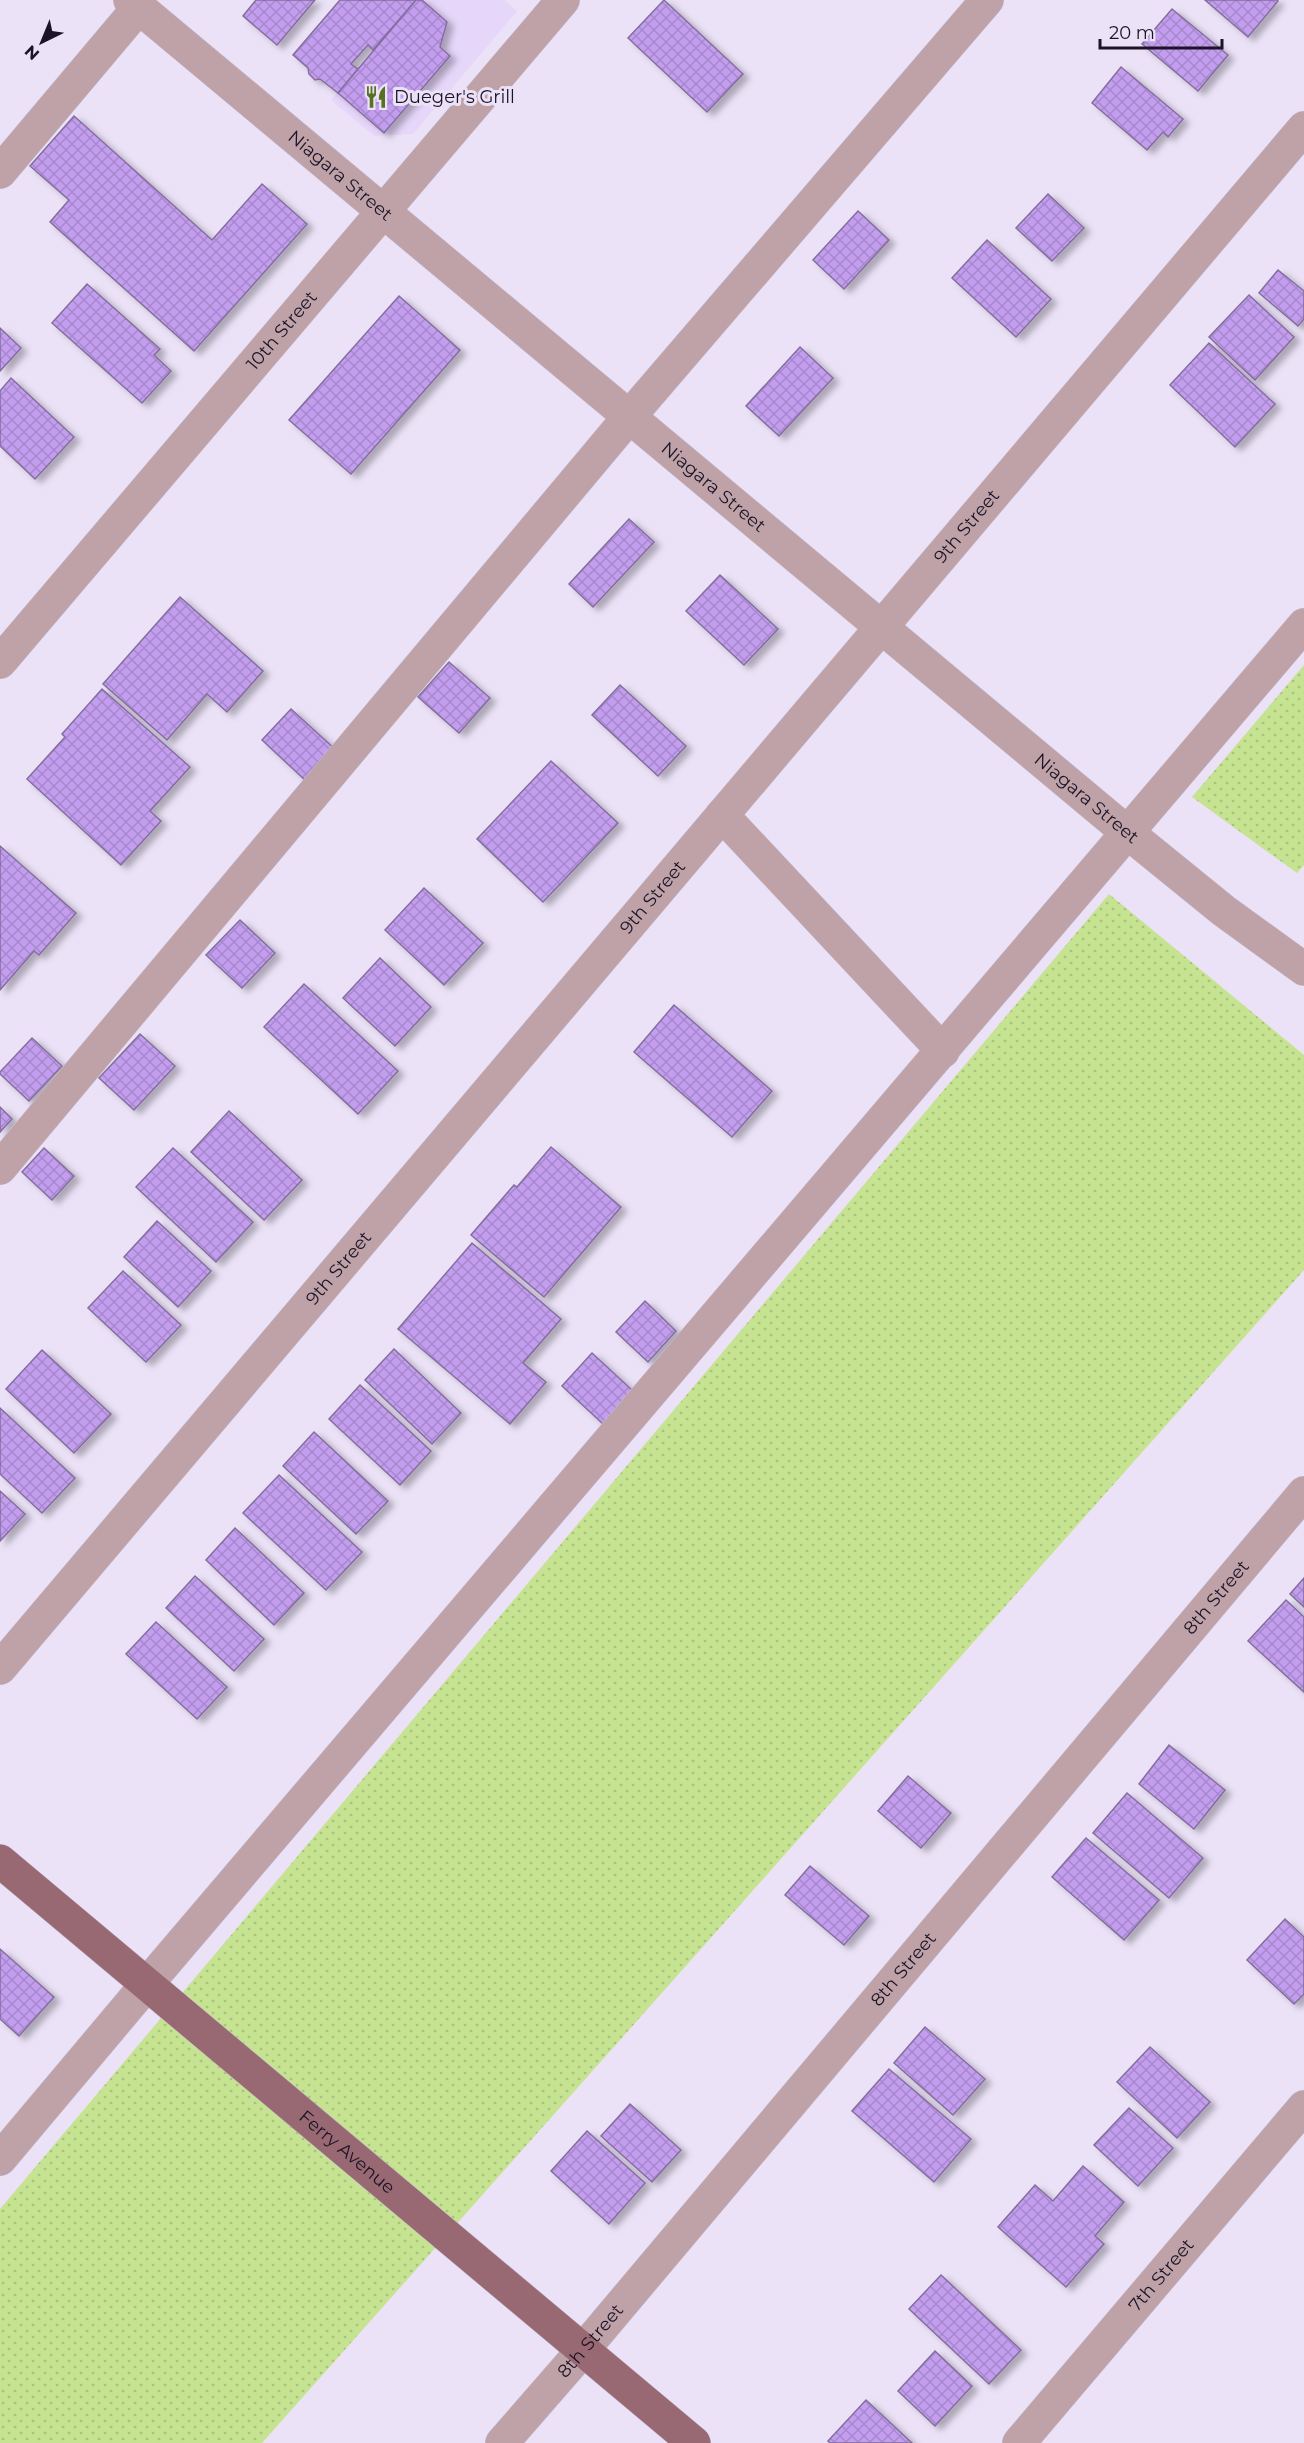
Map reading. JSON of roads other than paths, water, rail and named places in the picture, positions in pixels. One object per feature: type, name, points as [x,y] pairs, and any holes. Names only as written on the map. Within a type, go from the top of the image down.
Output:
[{"type":"main road","name":"Ferry Avenue","points":[[0,1861],[694,2443]]},
{"type":"street","name":"10th Street","points":[[0,662],[563,0]]},
{"type":"street","points":[[0,1168],[629,417],[987,0]]},
{"type":"street","name":"Niagara Street","points":[[135,4],[1128,833],[1224,911],[1304,969]]},
{"type":"street","points":[[0,172],[135,4]]},
{"type":"street","name":"9th Street","points":[[0,1668],[1304,128]]},
{"type":"street","points":[[0,2159],[1304,625]]},
{"type":"street","points":[[722,815],[943,1051]]},
{"type":"street","name":"8th Street","points":[[502,2443],[583,2350],[1304,1493]]},
{"type":"street","name":"7th Street","points":[[1019,2443],[1304,2107]]},
{"type":"place","name":"Dueger's Grill","points":[[376,97]]}]
